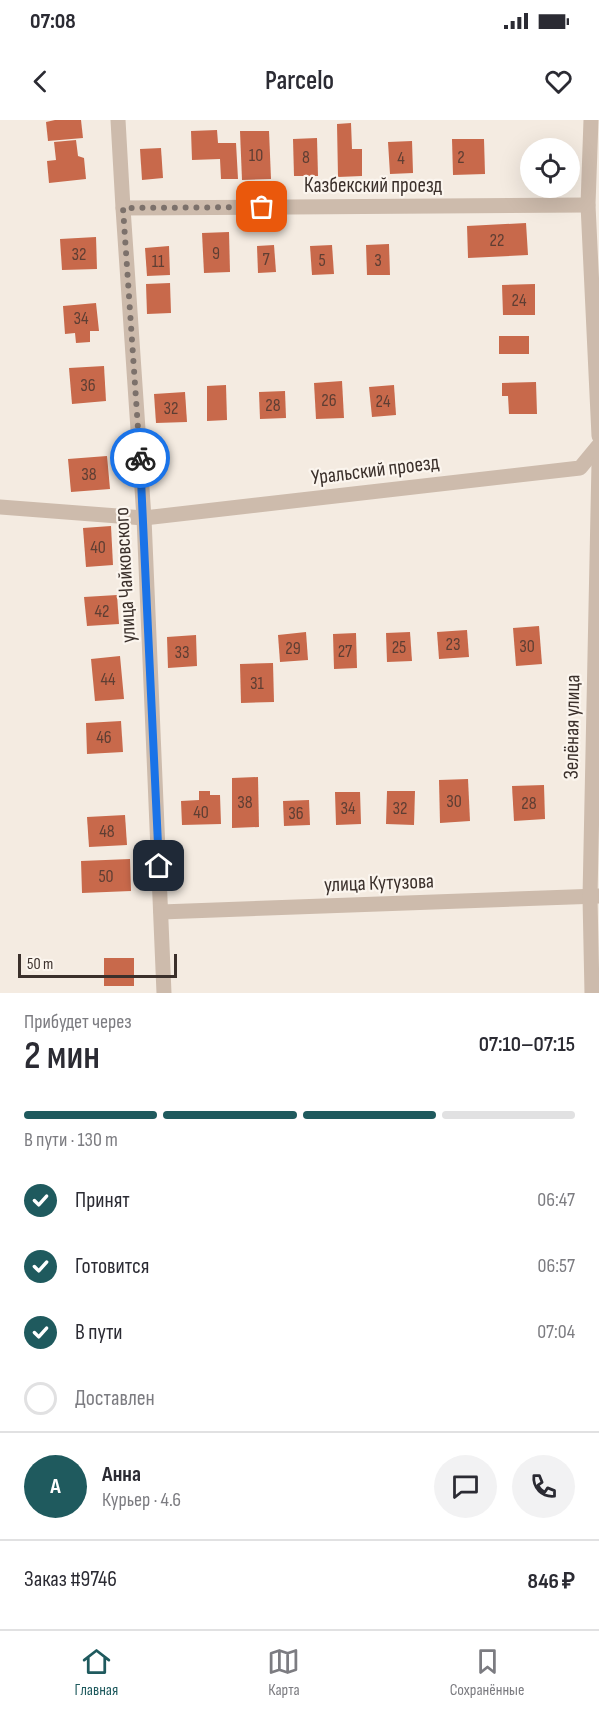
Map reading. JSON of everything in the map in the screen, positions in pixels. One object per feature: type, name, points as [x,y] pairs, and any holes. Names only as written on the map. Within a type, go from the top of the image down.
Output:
[{"type":"street","name":"улица Чайковского","points":[[118,120],[144,518],[164,993]]},
{"type":"street","points":[[591,120],[588,205],[599,436]]},
{"type":"street","name":"Казбекский проезд","points":[[123,208],[588,205]]},
{"type":"street","name":"Уральский проезд","points":[[0,507],[144,518],[580,468],[599,444]]},
{"type":"street","name":"Зелёная улица","points":[[592,993],[599,463]]},
{"type":"street","name":"улица Кутузова","points":[[161,912],[594,897]]},
{"type":"building","points":[[81,120],[83,138],[48,141],[46,122]]},
{"type":"building","points":[[351,123],[352,149],[362,149],[362,176],[338,177],[337,124]]},
{"type":"building","points":[[217,130],[218,143],[236,143],[238,179],[221,179],[220,159],[192,160],[191,131]]},
{"type":"building","points":[[240,131],[269,131],[271,179],[242,180]]},
{"type":"building","points":[[317,138],[318,176],[294,176],[293,139]]},
{"type":"building","points":[[452,139],[484,139],[485,174],[453,175]]},
{"type":"building","points":[[76,140],[78,156],[84,158],[86,179],[49,183],[47,161],[56,160],[54,142]]},
{"type":"building","points":[[412,141],[413,173],[390,174],[388,142]]},
{"type":"building","points":[[161,148],[163,178],[142,180],[140,149]]},
{"type":"building","points":[[526,223],[528,255],[468,258],[467,226]]},
{"type":"building","points":[[229,232],[230,272],[204,273],[202,233]]},
{"type":"building","points":[[96,237],[97,269],[62,270],[60,239]]},
{"type":"building","points":[[389,244],[390,275],[367,275],[366,245]]},
{"type":"building","points":[[274,245],[276,272],[258,273],[257,246]]},
{"type":"building","points":[[332,245],[334,274],[312,275],[310,246]]},
{"type":"building","points":[[169,246],[170,275],[147,276],[145,248]]},
{"type":"building","points":[[170,283],[171,313],[147,314],[146,284]]},
{"type":"building","points":[[535,284],[535,315],[503,315],[502,285]]},
{"type":"building","points":[[96,303],[99,331],[90,331],[90,342],[76,343],[75,333],[65,334],[63,306]]},
{"type":"building","points":[[499,336],[529,336],[529,354],[499,354]]},
{"type":"building","points":[[104,366],[106,401],[72,404],[69,368]]},
{"type":"building","points":[[342,381],[344,418],[316,419],[314,383]]},
{"type":"building","points":[[536,382],[537,414],[509,414],[508,396],[502,396],[502,383]]},
{"type":"building","points":[[226,385],[227,420],[207,421],[207,386]]},
{"type":"building","points":[[394,385],[396,415],[372,417],[369,387]]},
{"type":"building","points":[[285,391],[286,418],[260,419],[259,392]]},
{"type":"building","points":[[185,392],[187,422],[156,423],[154,394]]},
{"type":"building","points":[[107,456],[110,489],[71,492],[68,459]]},
{"type":"building","points":[[111,526],[113,565],[86,567],[83,528]]},
{"type":"building","points":[[117,595],[119,624],[87,626],[84,597]]},
{"type":"building","points":[[539,626],[542,664],[516,666],[513,628]]},
{"type":"building","points":[[467,630],[469,657],[439,659],[437,632]]},
{"type":"building","points":[[306,632],[308,660],[280,662],[278,635]]},
{"type":"building","points":[[410,632],[412,661],[387,662],[386,633]]},
{"type":"building","points":[[356,633],[357,668],[334,669],[333,634]]},
{"type":"building","points":[[196,635],[197,666],[168,668],[167,637]]},
{"type":"building","points":[[120,656],[124,699],[95,701],[91,659]]},
{"type":"building","points":[[273,663],[274,702],[241,703],[240,664]]},
{"type":"building","points":[[121,721],[123,752],[87,754],[86,723]]},
{"type":"building","points":[[258,777],[259,827],[232,828],[232,778]]},
{"type":"building","points":[[468,779],[470,821],[440,823],[439,780]]},
{"type":"building","points":[[544,785],[545,819],[514,821],[512,786]]},
{"type":"building","points":[[199,791],[210,791],[210,795],[220,795],[221,824],[182,825],[181,801],[199,800]]},
{"type":"building","points":[[387,791],[415,791],[414,825],[386,824]]},
{"type":"building","points":[[335,792],[360,792],[361,824],[336,825]]},
{"type":"building","points":[[309,800],[310,825],[284,826],[283,801]]},
{"type":"building","points":[[125,815],[127,845],[89,847],[87,817]]},
{"type":"building","points":[[130,859],[131,891],[82,893],[81,861]]},
{"type":"building","points":[[104,958],[134,958],[134,986],[104,986]]},
{"type":"way so far","points":[[140,458],[123,208],[262,207]]},
{"type":"route","points":[[140,458],[159,866]]}]
